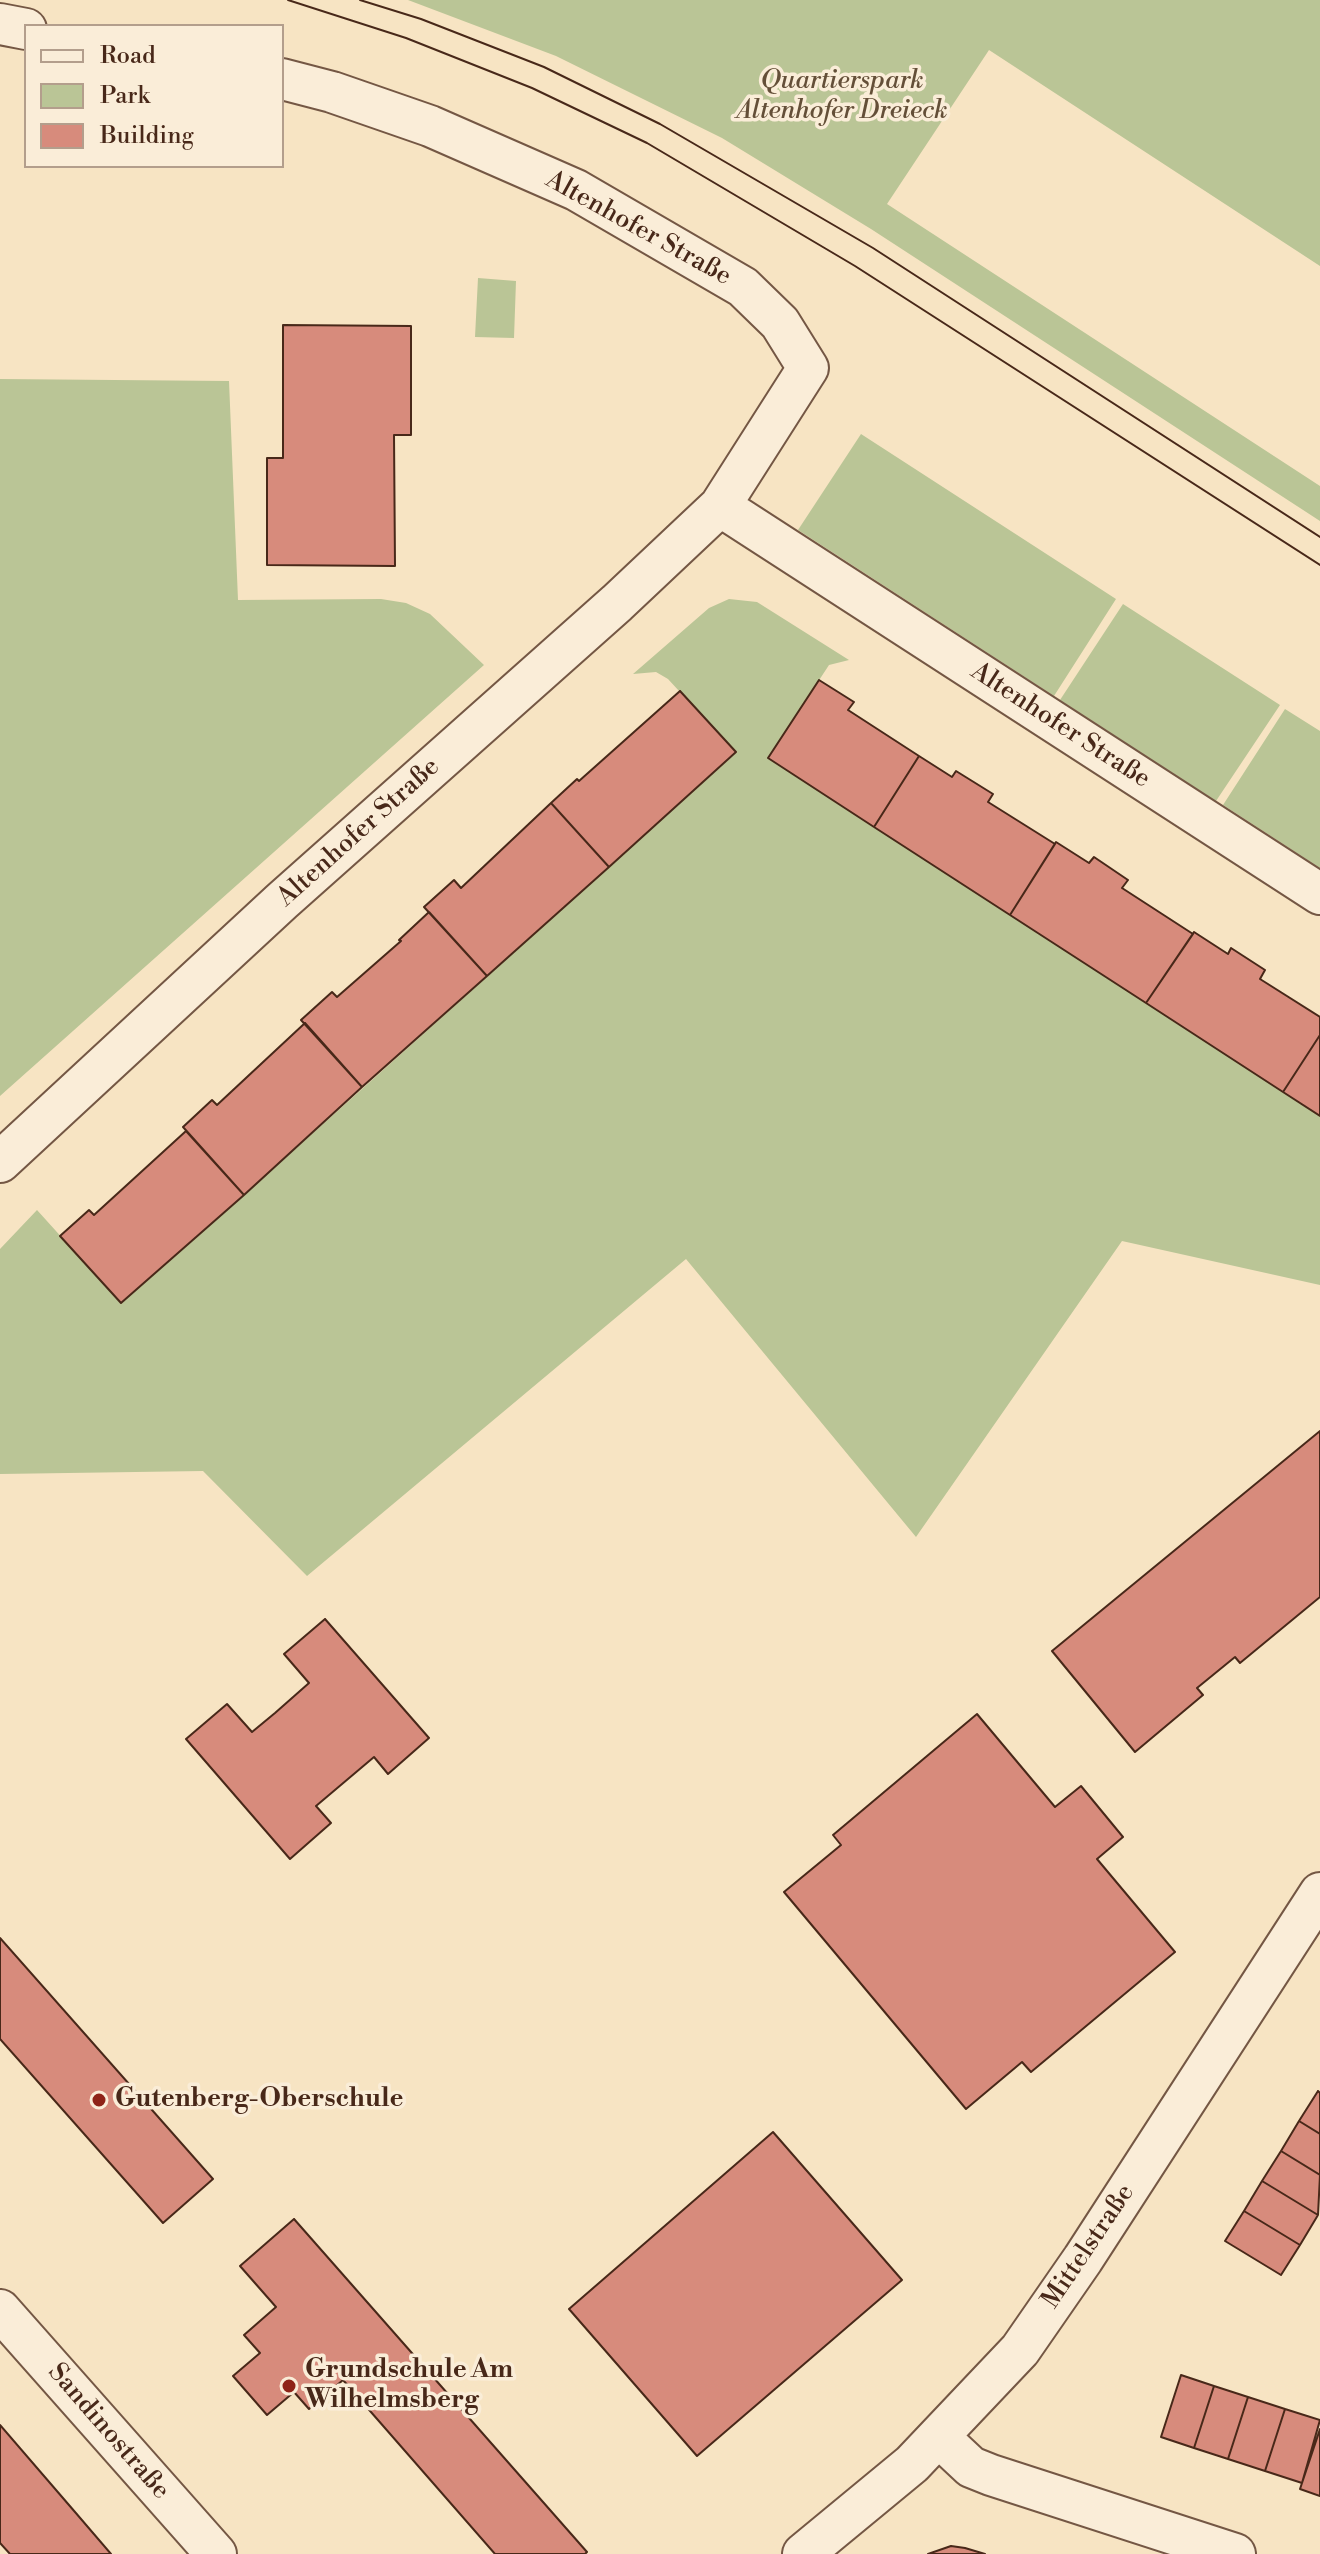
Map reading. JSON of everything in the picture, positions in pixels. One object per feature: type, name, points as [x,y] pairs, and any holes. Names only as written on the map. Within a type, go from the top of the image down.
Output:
[{"type":"street","points":[[0,24],[24,29]]},
{"type":"street","name":"Altenhofer Straße","points":[[0,1162],[720,506],[808,368],[780,323],[743,287],[576,190],[430,126],[332,92],[284,80]]},
{"type":"street","name":"Altenhofer Straße","points":[[720,506],[1320,894]]},
{"type":"street","name":"Mittelstraße","points":[[803,2554],[912,2464],[1020,2350],[1083,2259],[1320,1893]]},
{"type":"street","name":"Sandinostraße","points":[[0,2310],[216,2554]]},
{"type":"street","points":[[939,2437],[971,2467],[981,2471],[1235,2554]]},
{"type":"green space","name":"Quartierspark Altenhofer Dreieck","points":[[408,0],[1320,0],[1320,266],[989,50],[887,204],[1320,486],[1320,521],[871,229],[722,138],[556,56]]},
{"type":"green space","points":[[478,278],[516,281],[514,338],[475,337]]},
{"type":"green space","points":[[0,379],[229,381],[238,600],[381,599],[406,603],[430,614],[484,665],[0,1096]]},
{"type":"green space","points":[[861,434],[1116,599],[1054,696],[798,530]]},
{"type":"green space","points":[[729,599],[757,602],[849,660],[829,665],[768,758],[1320,1116],[1320,1285],[1122,1241],[916,1537],[686,1259],[307,1576],[203,1471],[0,1474],[0,1249],[37,1210],[121,1303],[244,1195],[736,753],[668,679],[656,672],[633,674],[709,608]]},
{"type":"green space","points":[[1123,604],[1280,705],[1216,801],[1060,700]]},
{"type":"green space","points":[[1285,709],[1320,731],[1320,868],[1223,805]]},
{"type":"building","points":[[283,325],[411,326],[411,435],[394,435],[395,566],[267,565],[267,458],[283,458]]},
{"type":"building","points":[[819,680],[854,702],[848,710],[919,756],[874,827],[768,758]]},
{"type":"building","points":[[680,691],[736,752],[609,867],[551,803]]},
{"type":"building","points":[[919,756],[952,777],[956,771],[993,794],[988,802],[1055,844],[1010,915],[874,827]]},
{"type":"building","points":[[551,803],[609,867],[487,976],[424,907],[454,880],[461,888]]},
{"type":"building","points":[[1056,842],[1089,863],[1094,857],[1128,880],[1122,888],[1193,934],[1146,1003],[1010,915]]},
{"type":"building","points":[[429,912],[487,976],[362,1087],[301,1020],[332,992],[337,997]]},
{"type":"building","points":[[1194,932],[1228,954],[1231,948],[1265,970],[1260,979],[1320,1017],[1320,1035],[1283,1092],[1146,1003]]},
{"type":"building","points":[[305,1023],[362,1087],[244,1195],[183,1127],[212,1100],[217,1105]]},
{"type":"building","points":[[1320,1035],[1320,1116],[1283,1092]]},
{"type":"building","points":[[186,1131],[244,1195],[121,1303],[60,1236],[89,1210],[94,1215]]},
{"type":"building","points":[[1320,1431],[1320,1597],[1240,1663],[1235,1657],[1197,1688],[1203,1695],[1135,1752],[1052,1651]]},
{"type":"building","points":[[325,1619],[429,1738],[388,1774],[374,1757],[316,1806],[331,1823],[290,1859],[186,1739],[227,1704],[252,1732],[275,1713],[309,1683],[284,1654]]},
{"type":"building","points":[[977,1714],[1055,1807],[1081,1786],[1123,1837],[1097,1859],[1175,1952],[1031,2072],[1022,2062],[966,2109],[784,1892],[841,1845],[833,1835]]},
{"type":"building","name":"Gutenberg-Oberschule","points":[[0,1938],[213,2179],[163,2223],[0,2039]]},
{"type":"building","points":[[1318,2091],[1320,2093],[1320,2134],[1299,2121]]},
{"type":"building","points":[[1299,2121],[1320,2134],[1320,2175],[1281,2151]]},
{"type":"building","points":[[773,2132],[902,2280],[697,2456],[569,2309]]},
{"type":"building","points":[[1281,2151],[1320,2175],[1318,2215],[1262,2181]]},
{"type":"building","points":[[1262,2181],[1318,2215],[1300,2245],[1244,2211]]},
{"type":"building","points":[[1244,2211],[1300,2245],[1281,2275],[1225,2241]]},
{"type":"building","name":"Grundschule Am Wilhelmsberg","points":[[294,2219],[587,2552],[585,2554],[495,2554],[343,2380],[309,2409],[294,2392],[267,2415],[233,2376],[260,2353],[244,2335],[276,2307],[240,2266]]},
{"type":"building","points":[[1181,2375],[1214,2386],[1194,2448],[1161,2437]]},
{"type":"building","points":[[1214,2386],[1248,2397],[1228,2459],[1194,2448]]},
{"type":"building","points":[[1248,2397],[1285,2409],[1265,2471],[1228,2459]]},
{"type":"building","points":[[1285,2409],[1320,2420],[1302,2483],[1265,2471]]},
{"type":"building","points":[[0,2425],[111,2554],[10,2554],[0,2543]]},
{"type":"building","points":[[1320,2429],[1320,2496],[1300,2489]]},
{"type":"building","points":[[951,2546],[965,2548],[985,2554],[928,2554]]},
{"type":"tram line","points":[[288,0],[406,38],[532,88],[647,143],[855,266],[1320,565]]},
{"type":"tram line","points":[[360,0],[421,19],[544,67],[660,124],[873,248],[1320,537]]},
{"type":"place","name":"Gutenberg-Oberschule","points":[[99,2100]]},
{"type":"place","name":"Grundschule Am Wilhelmsberg","points":[[289,2386]]}]
